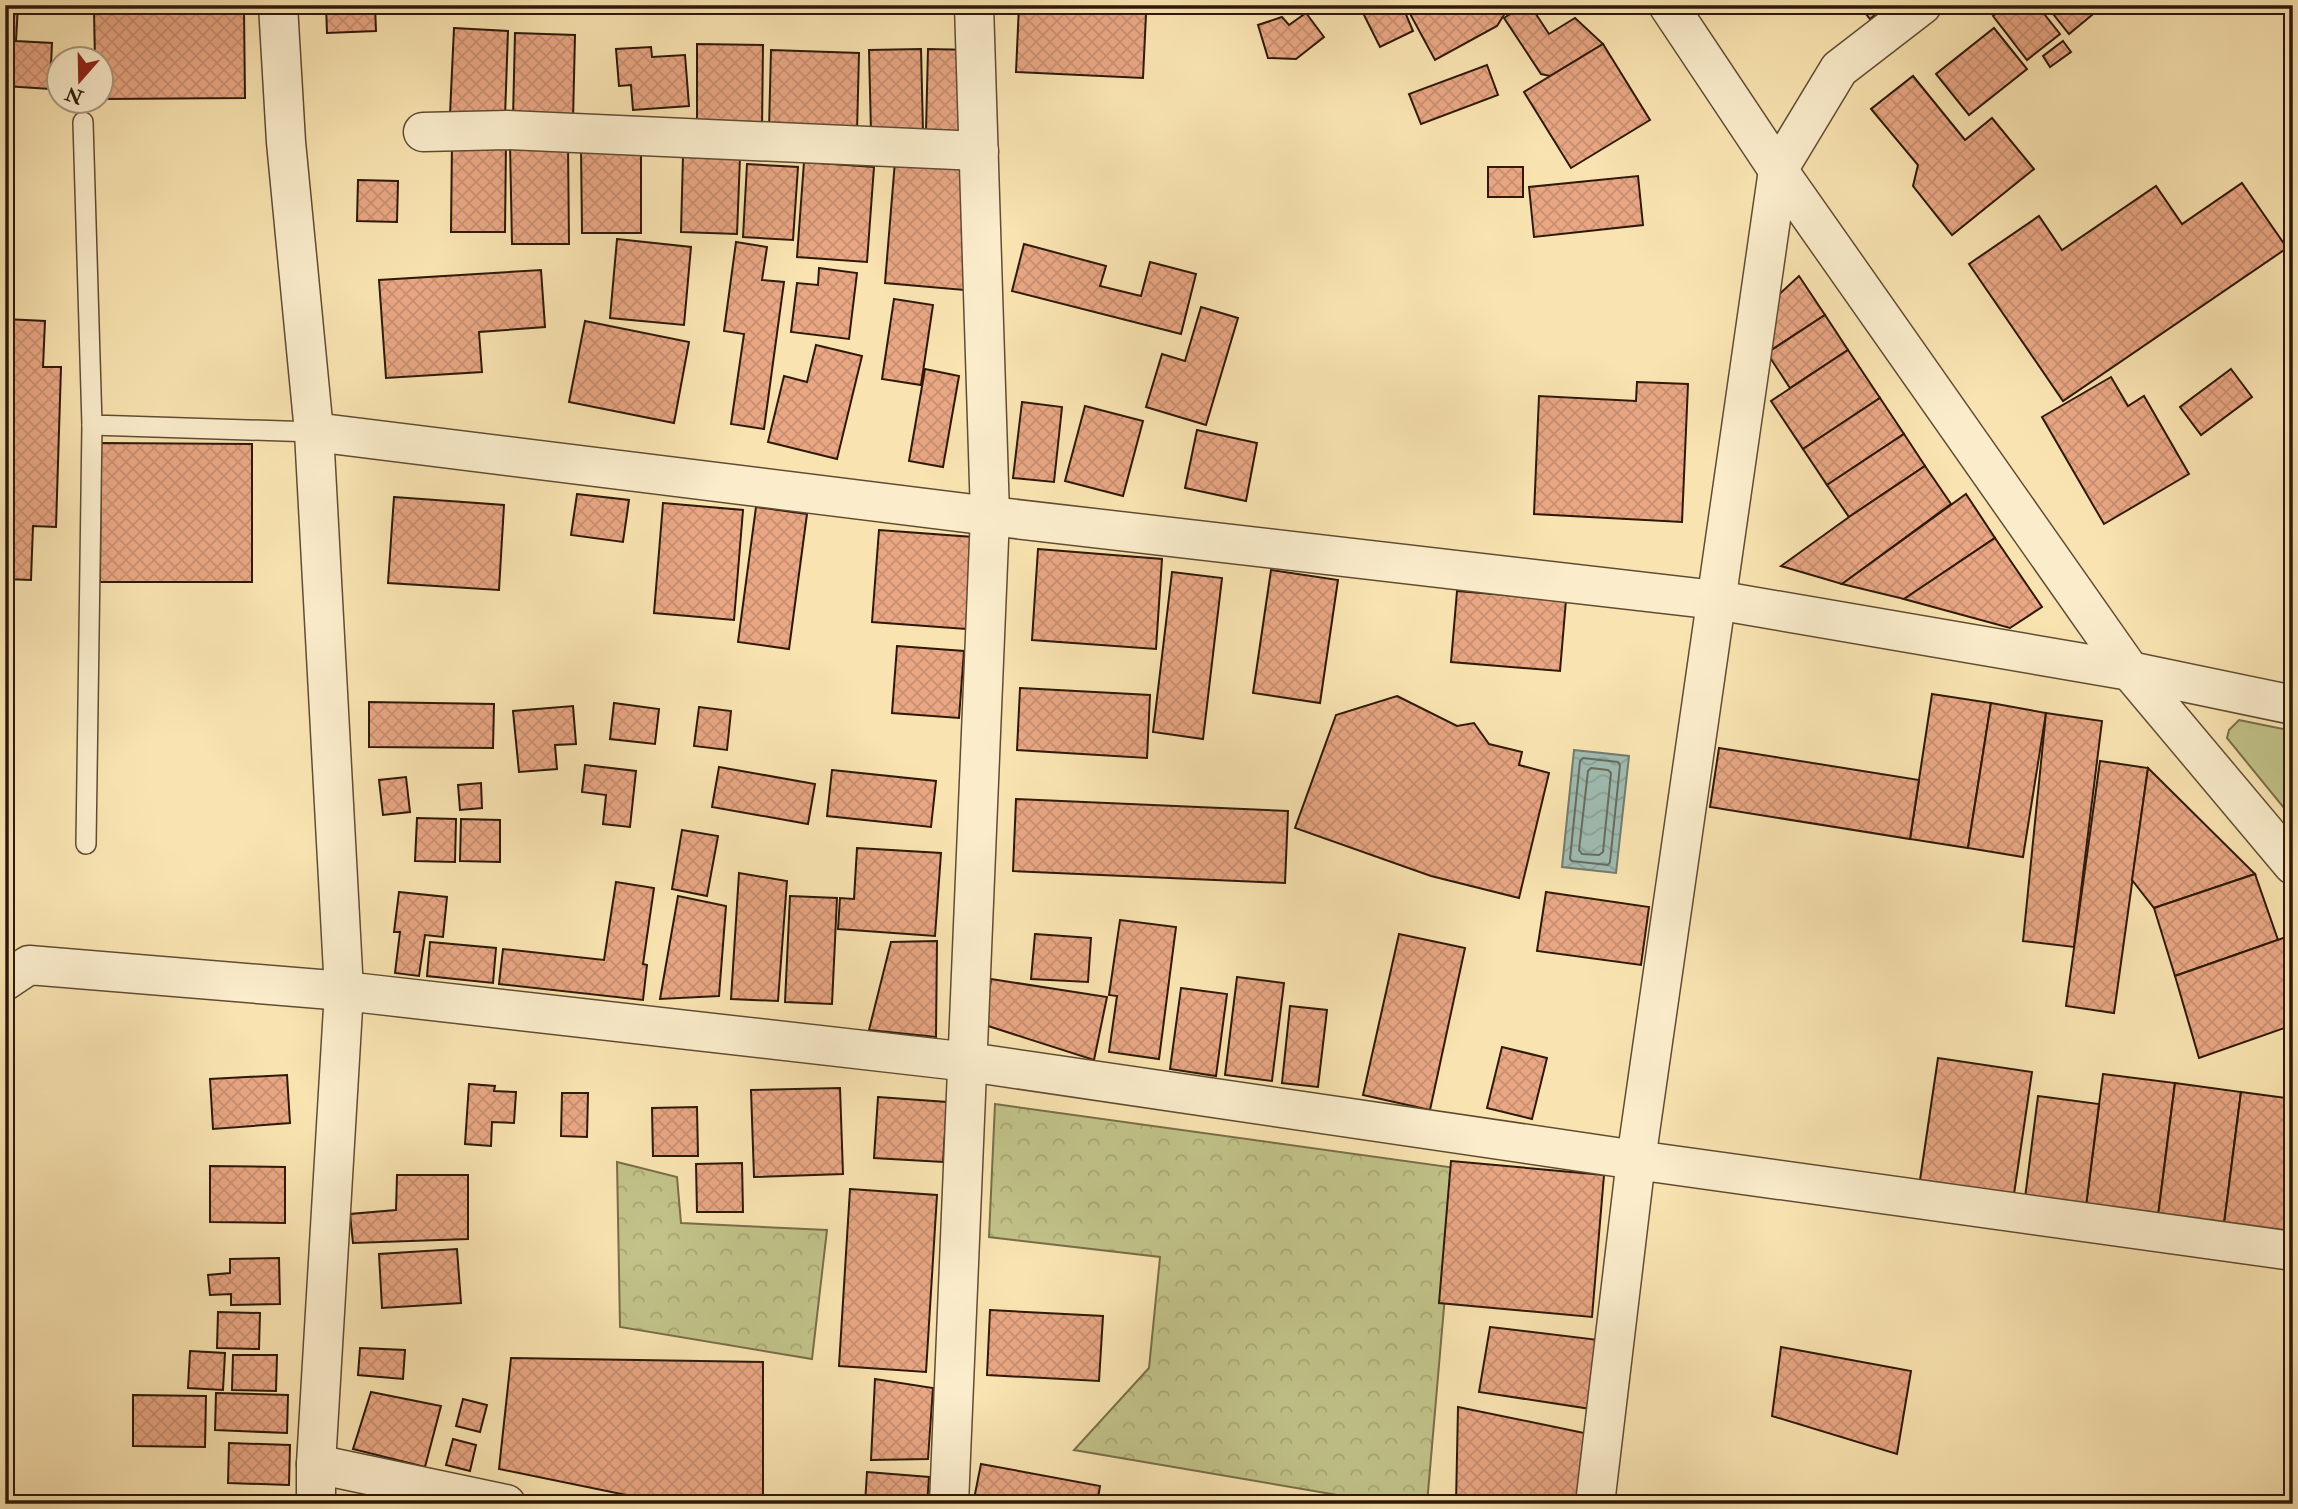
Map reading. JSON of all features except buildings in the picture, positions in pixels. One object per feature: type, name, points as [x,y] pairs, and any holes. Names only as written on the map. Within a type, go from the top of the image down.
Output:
[{"type":"street","points":[[278,5],[286,142],[314,432],[344,991],[316,1464],[316,1504]]},
{"type":"street","points":[[949,1504],[990,516],[974,5]]},
{"type":"street","points":[[1668,5],[1778,170],[2130,671],[2293,865]]},
{"type":"street","points":[[1595,1504],[1636,1160],[1778,170],[1839,69],[1922,5]]},
{"type":"street","points":[[423,132],[507,130],[979,151]]},
{"type":"street","points":[[314,432],[990,516],[1716,600],[2130,671],[2293,705]]},
{"type":"street","points":[[5,981],[29,965],[344,991],[969,1062],[1636,1160],[2293,1251]]},
{"type":"street","points":[[316,1464],[506,1504]]},
{"type":"lane","points":[[83,122],[92,425],[86,844]]},
{"type":"lane","points":[[92,425],[314,432]]},
{"type":"green space","points":[[2239,720],[2293,731],[2293,819],[2227,738],[2229,730]]},
{"type":"green space","points":[[995,1104],[1456,1168],[1427,1504],[1390,1504],[1074,1450],[1149,1368],[1160,1257],[989,1237]]},
{"type":"green space","points":[[617,1162],[677,1177],[681,1223],[827,1230],[812,1359],[620,1327]]},
{"type":"water","points":[[1574,750],[1629,756],[1616,873],[1562,867]]}]
